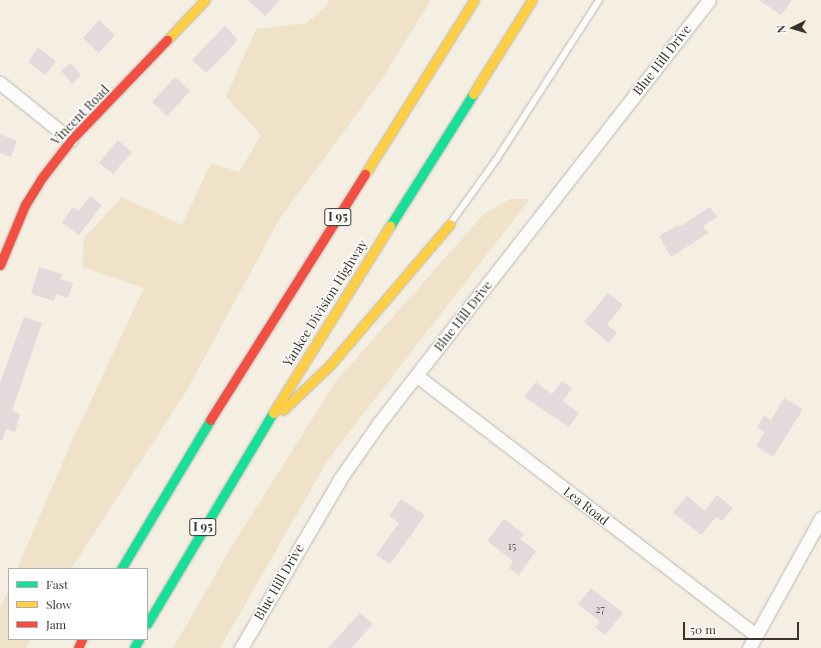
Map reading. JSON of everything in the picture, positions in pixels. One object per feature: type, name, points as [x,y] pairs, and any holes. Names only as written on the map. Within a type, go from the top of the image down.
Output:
[{"type":"main road","name":"Vincent Road","points":[[0,265],[25,205],[41,179],[71,140],[117,95],[206,0]]},
{"type":"main road","name":"I 95","points":[[122,568],[164,494],[474,0]]},
{"type":"main road","name":"Yankee Division Highway","points":[[148,622],[260,432],[532,0]]},
{"type":"main road","points":[[260,432],[330,365],[450,224]]},
{"type":"street","name":"Blue Hill Drive","points":[[241,648],[340,479],[416,376],[709,0]]},
{"type":"street","points":[[0,83],[71,140]]},
{"type":"street","name":"Lea Road","points":[[416,376],[756,635]]},
{"type":"street","points":[[749,648],[821,518]]},
{"type":"lane","points":[[450,224],[496,160],[599,0]]},
{"type":"shaded area","points":[[329,0],[431,0],[380,82],[279,220],[187,390],[72,568],[17,568],[75,434],[144,288],[82,267],[84,238],[122,197],[182,225],[211,163],[239,172],[261,135],[226,97],[256,29],[306,23],[325,8]]},
{"type":"shaded area","points":[[510,199],[530,199],[329,458],[220,648],[173,648],[232,546],[336,381],[484,214]]},
{"type":"shaded area","points":[[8,590],[8,640],[30,640],[26,648],[0,648],[0,609]]},
{"type":"building","points":[[248,0],[280,0],[265,16]]},
{"type":"building","points":[[759,0],[792,0],[781,15]]},
{"type":"building","points":[[99,20],[115,35],[99,53],[83,38]]},
{"type":"building","points":[[225,26],[238,40],[206,73],[192,60]]},
{"type":"building","points":[[38,48],[56,61],[45,75],[28,62]]},
{"type":"building","points":[[70,63],[81,75],[72,84],[61,71]]},
{"type":"building","points":[[175,77],[190,91],[167,116],[152,102]]},
{"type":"building","points":[[0,134],[17,141],[11,157],[0,153]]},
{"type":"building","points":[[118,140],[132,152],[113,174],[99,163]]},
{"type":"building","points":[[90,196],[102,205],[79,235],[62,222],[73,207],[79,211]]},
{"type":"building","points":[[710,207],[717,217],[703,226],[708,233],[671,257],[659,236],[678,225],[679,227]]},
{"type":"building","points":[[39,267],[62,274],[60,279],[73,283],[68,298],[56,294],[54,301],[31,294]]},
{"type":"building","points":[[608,293],[623,305],[607,324],[617,333],[609,343],[584,322]]},
{"type":"building","points":[[24,317],[42,323],[12,411],[20,414],[15,432],[6,429],[2,440],[0,440],[0,383]]},
{"type":"building","points":[[562,381],[572,388],[563,401],[579,413],[569,427],[524,397],[536,382],[552,394]]},
{"type":"building","points":[[784,398],[803,409],[773,457],[756,446],[765,432],[757,427],[764,416],[771,420]]},
{"type":"building","points":[[717,495],[733,508],[722,521],[716,517],[701,535],[673,512],[687,496],[705,511]]},
{"type":"building","points":[[401,499],[425,515],[390,564],[376,555],[399,523],[389,516]]},
{"type":"building","points":[[504,519],[524,534],[520,539],[536,551],[519,575],[509,568],[513,561],[487,541]]},
{"type":"building","points":[[591,588],[623,613],[605,635],[595,627],[600,622],[578,604]]},
{"type":"building","points":[[360,613],[373,624],[351,648],[328,648]]},
{"type":"traffic: fast","points":[[390,226],[473,94]]},
{"type":"traffic: fast","points":[[148,622],[273,413]]},
{"type":"traffic: fast","points":[[122,568],[210,420]]},
{"type":"traffic: fast","points":[[134,648],[138,640]]},
{"type":"traffic: slow","points":[[167,40],[205,0]]},
{"type":"traffic: slow","points":[[365,174],[474,0]]},
{"type":"traffic: slow","points":[[473,94],[532,0]]},
{"type":"traffic: slow","points":[[283,410],[330,365],[450,224]]},
{"type":"traffic: slow","points":[[273,413],[390,226]]},
{"type":"traffic: jam","points":[[0,265],[25,205],[41,179],[71,140],[167,40]]},
{"type":"traffic: jam","points":[[210,420],[365,174]]},
{"type":"traffic: jam","points":[[78,648],[82,640]]}]
